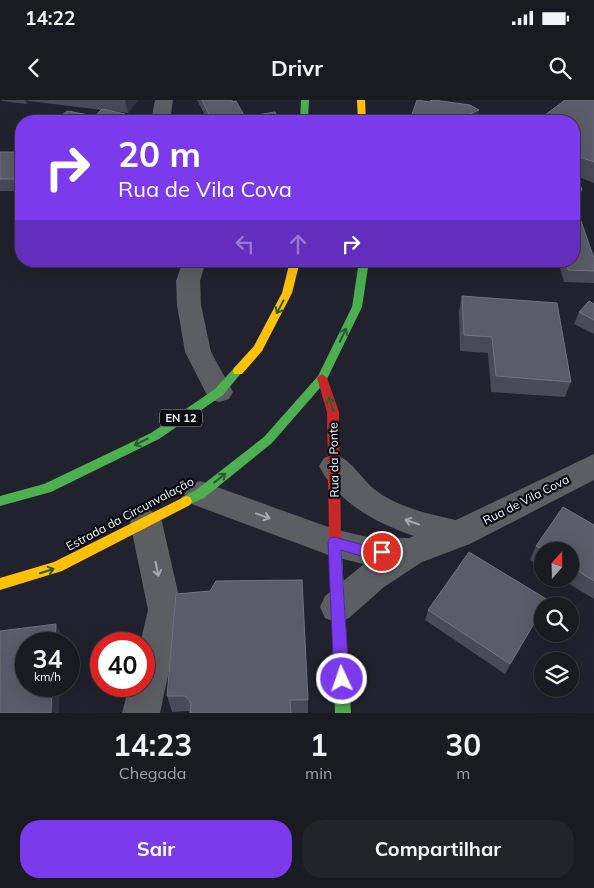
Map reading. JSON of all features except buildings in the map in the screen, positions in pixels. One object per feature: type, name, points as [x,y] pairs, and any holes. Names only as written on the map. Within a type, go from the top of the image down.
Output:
[{"type":"main road","points":[[304,115],[305,100]]},
{"type":"main road","points":[[361,100],[362,115]]},
{"type":"main road","name":"EN 12","points":[[0,501],[47,488],[155,436],[219,392],[258,348],[287,293],[294,267]]},
{"type":"main road","name":"Estrada da Circunvalação","points":[[0,584],[57,568],[200,494],[268,440],[322,378],[357,307],[363,267]]},
{"type":"main road","name":"Rua da Ponte","points":[[322,378],[333,412],[334,542],[343,713]]},
{"type":"street","points":[[193,267],[188,281],[189,304],[198,352],[219,392]]},
{"type":"street","points":[[334,466],[364,498],[400,518],[459,534]]},
{"type":"street","name":"Rua de Vila Cova","points":[[337,607],[372,577],[430,542],[459,534],[594,466]]},
{"type":"street","points":[[200,494],[334,542]]},
{"type":"street","points":[[141,713],[166,610],[146,522]]},
{"type":"street","name":"Rua de Vila Cova","points":[[334,542],[367,552],[412,552]]},
{"type":"traffic: fast","points":[[304,115],[305,100]]},
{"type":"traffic: fast","points":[[186,501],[200,494],[268,440],[322,378],[357,307],[363,267]]},
{"type":"traffic: fast","points":[[0,501],[47,488],[155,436],[219,392],[238,371]]},
{"type":"traffic: fast","points":[[335,539],[343,713]]},
{"type":"traffic: slow","points":[[361,100],[362,115]]},
{"type":"traffic: slow","points":[[238,371],[258,348],[287,293],[294,267]]},
{"type":"traffic: slow","points":[[0,584],[57,567],[186,501]]},
{"type":"traffic: jam","points":[[322,378],[333,412],[335,539]]},
{"type":"route","points":[[342,679],[334,542],[367,552],[382,552]]}]
